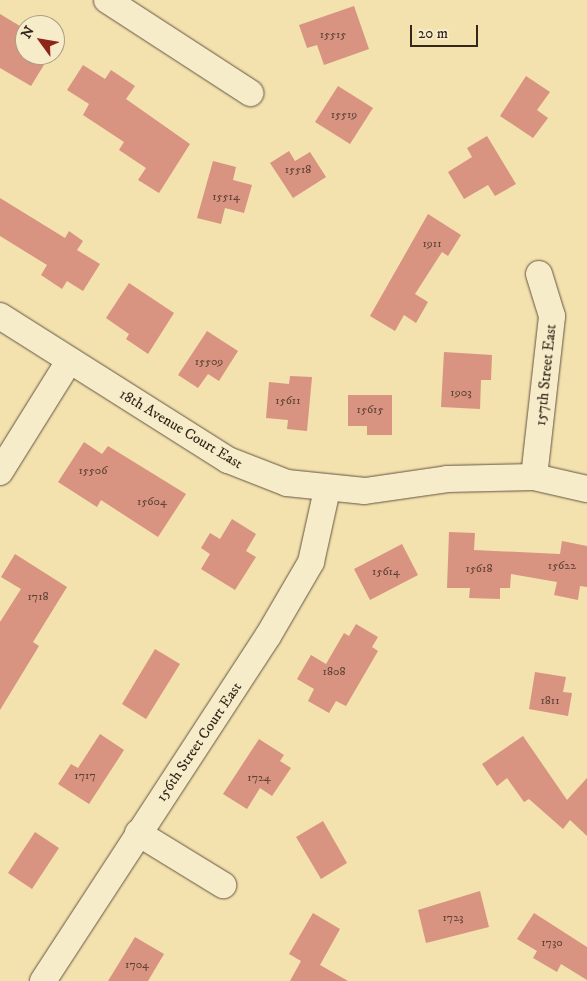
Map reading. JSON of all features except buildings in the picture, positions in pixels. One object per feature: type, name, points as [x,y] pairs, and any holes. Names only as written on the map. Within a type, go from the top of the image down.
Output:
[{"type":"street","points":[[107,0],[250,93]]},
{"type":"street","name":"157th Street East","points":[[534,477],[552,316],[540,274]]},
{"type":"street","name":"18th Avenue Court East","points":[[0,316],[69,361],[243,468],[327,490],[534,477],[587,489]]},
{"type":"street","points":[[0,472],[69,361]]},
{"type":"street","name":"156th Street Court East","points":[[43,981],[268,636],[311,562],[327,490]]},
{"type":"street","points":[[138,833],[223,885]]}]
